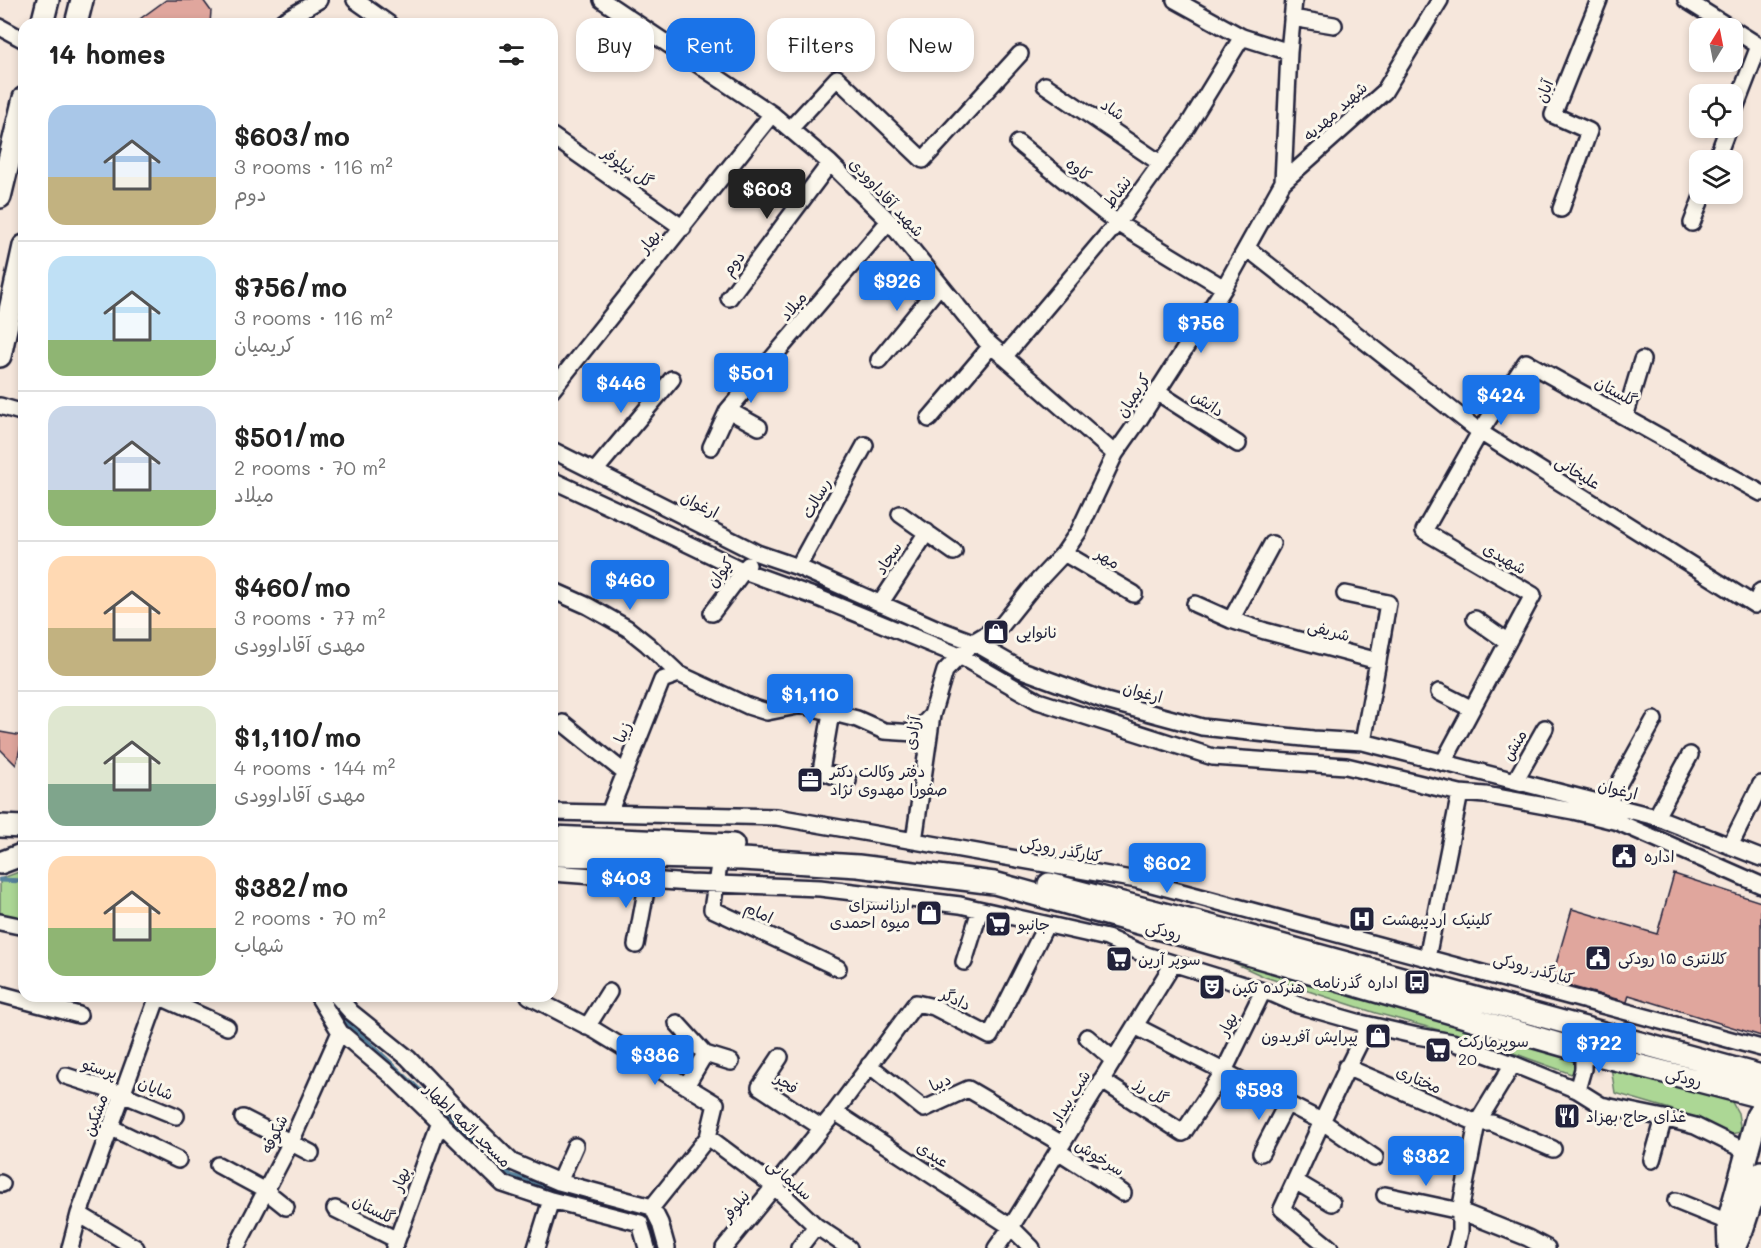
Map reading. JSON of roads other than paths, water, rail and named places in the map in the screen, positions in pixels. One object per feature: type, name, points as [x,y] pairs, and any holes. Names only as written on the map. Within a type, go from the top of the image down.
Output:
[{"type":"main road","points":[[44,18],[48,0]]},
{"type":"main road","points":[[78,18],[82,0]]},
{"type":"main road","points":[[0,197],[7,134],[18,111]]},
{"type":"main road","points":[[0,356],[18,274]]},
{"type":"main road","points":[[1,831],[18,828]]},
{"type":"main road","points":[[1,831],[18,843]]},
{"type":"main road","name":"رودکی","points":[[558,837],[852,851],[1009,873],[1761,1076]]},
{"type":"main road","name":"رودکی","points":[[558,855],[720,859],[858,866],[994,883],[1583,1051],[1761,1097]]},
{"type":"main road","points":[[0,863],[18,856]]},
{"type":"main road","points":[[1729,1248],[1728,1222],[1746,1151],[1761,1110]]},
{"type":"main road","points":[[1734,1248],[1743,1230],[1761,1172]]},
{"type":"street","points":[[288,18],[319,0]]},
{"type":"street","points":[[355,0],[380,18]]},
{"type":"street","name":"شهید آقاداوودی","points":[[602,0],[772,114],[830,163],[889,220],[985,340],[1115,454]]},
{"type":"street","points":[[1175,0],[1242,37],[1289,52]]},
{"type":"street","name":"کریمیان","points":[[974,642],[1002,625],[1034,585],[1064,553],[1079,531],[1115,454],[1224,288],[1283,182],[1289,52],[1294,0]]},
{"type":"street","name":"شهید مهدیه","points":[[1283,182],[1384,92],[1440,0]]},
{"type":"street","name":"آبان","points":[[1561,208],[1590,131],[1553,115],[1599,0]]},
{"type":"street","points":[[1686,0],[1760,46],[1743,88]]},
{"type":"street","points":[[1292,18],[1334,25]]},
{"type":"street","points":[[0,27],[18,37]]},
{"type":"street","name":"نشاط","points":[[1004,357],[1117,223],[1187,127],[1242,37]]},
{"type":"street","points":[[790,129],[837,78],[923,160],[1020,54]]},
{"type":"street","name":"شاد","points":[[1045,85],[1160,163]]},
{"type":"street","name":"بهار","points":[[558,383],[772,114]]},
{"type":"street","name":"گل نیلوفر","points":[[558,140],[683,228]]},
{"type":"street","name":"کاوه","points":[[1018,143],[1117,223],[1224,288]]},
{"type":"street","name":"دوم","points":[[729,298],[830,163]]},
{"type":"street","points":[[1692,223],[1699,204]]},
{"type":"street","name":"میلاد","points":[[711,447],[728,410],[889,220]]},
{"type":"street","name":"علیخانی","points":[[1248,248],[1480,432],[1758,598]]},
{"type":"street","points":[[879,360],[940,285]]},
{"type":"street","points":[[929,419],[991,346]]},
{"type":"street","points":[[1625,417],[1642,360]]},
{"type":"street","name":"گلستان","points":[[1480,432],[1526,362],[1761,494]]},
{"type":"street","points":[[595,471],[672,379]]},
{"type":"street","name":"دانش","points":[[1157,392],[1238,444]]},
{"type":"street","points":[[0,406],[18,411]]},
{"type":"street","points":[[728,410],[759,427]]},
{"type":"street","name":"شهیدی","points":[[1443,763],[1533,595],[1424,531],[1480,432]]},
{"type":"street","name":"رسالت","points":[[798,567],[865,445]]},
{"type":"street","name":"ارغوان","points":[[558,453],[757,553],[798,567],[880,604],[974,642],[1022,670],[1106,701],[1202,727],[1313,740],[1363,742],[1656,817],[1761,858]]},
{"type":"street","name":"ارغوان","points":[[558,483],[744,571],[816,597],[960,656],[1038,701],[1213,757],[1346,765],[1460,792],[1562,809],[1618,822],[1761,885]]},
{"type":"street","points":[[900,514],[954,552]]},
{"type":"street","name":"سجاد","points":[[880,604],[927,532]]},
{"type":"street","points":[[1231,620],[1272,544]]},
{"type":"street","name":"کیوان","points":[[712,613],[757,553]]},
{"type":"street","name":"مهر","points":[[1064,553],[1134,594]]},
{"type":"street","points":[[816,597],[825,579]]},
{"type":"street","points":[[558,593],[588,606],[627,628],[679,674],[748,706],[767,712],[802,705],[857,719],[884,731],[915,733],[932,715]]},
{"type":"street","points":[[1345,594],[1388,603],[1363,742]]},
{"type":"street","name":"شریفی","points":[[1195,604],[1231,620],[1265,631],[1378,661]]},
{"type":"street","points":[[1475,619],[1508,642]]},
{"type":"street","name":"آزادی","points":[[914,841],[932,715],[945,671],[974,642]]},
{"type":"street","name":"زیبا","points":[[609,813],[662,680],[679,674]]},
{"type":"street","points":[[1438,692],[1472,709]]},
{"type":"street","points":[[831,713],[821,771],[848,781]]},
{"type":"street","points":[[1607,805],[1654,720]]},
{"type":"street","points":[[563,723],[625,773]]},
{"type":"street","name":"منش","points":[[1515,781],[1545,728]]},
{"type":"street","points":[[1234,758],[1235,730]]},
{"type":"street","points":[[1656,817],[1690,755]]},
{"type":"street","points":[[1730,846],[1761,784]]},
{"type":"street","points":[[1427,958],[1460,792]]},
{"type":"street","name":"کنارگذر رودکی","points":[[558,812],[777,817],[1137,880],[1761,1048]]},
{"type":"street","name":"امام","points":[[720,859],[712,909],[838,968]]},
{"type":"street","points":[[558,873],[820,888],[960,905],[1107,938],[1146,955],[1263,991],[1298,1005],[1369,1025],[1452,1042],[1576,1090],[1601,1105],[1695,1126],[1746,1151]]},
{"type":"street","points":[[636,945],[648,880]]},
{"type":"street","points":[[964,962],[980,910]]},
{"type":"street","points":[[0,922],[18,926]]},
{"type":"street","name":"دادگر","points":[[822,1128],[916,1003],[934,1007],[990,1036],[1046,925]]},
{"type":"street","name":"شب بیدار","points":[[996,1248],[1173,964]]},
{"type":"street","points":[[1461,994],[1469,969]]},
{"type":"street","points":[[1538,1016],[1545,990]]},
{"type":"street","name":"بهار","points":[[1183,1133],[1224,1071],[1263,991]]},
{"type":"street","points":[[587,1027],[609,992]]},
{"type":"street","points":[[0,994],[18,999]]},
{"type":"street","points":[[30,1002],[79,1015]]},
{"type":"street","name":"مشکین","points":[[70,1248],[79,1214],[156,1002]]},
{"type":"street","points":[[171,1002],[227,1027]]},
{"type":"street","name":"مسجد ائمه اطهار","points":[[322,1002],[340,1032],[394,1078],[502,1184],[551,1200],[640,1223],[647,1248]]},
{"type":"street","name":"مسجد ائمه اطهار","points":[[342,1002],[351,1012],[408,1059],[512,1162],[559,1182],[652,1207]]},
{"type":"street","points":[[540,1002],[587,1027],[716,1104],[708,1137],[652,1207],[660,1223],[667,1248]]},
{"type":"street","points":[[677,1023],[705,1053],[731,1062]]},
{"type":"street","points":[[1330,1248],[1282,1209],[1346,1067],[1369,1025]]},
{"type":"street","points":[[1135,1026],[1323,1122],[1375,1158]]},
{"type":"street","name":"شکوفه","points":[[236,1248],[291,1142],[340,1032]]},
{"type":"street","points":[[1087,1037],[1114,1060]]},
{"type":"street","points":[[1576,1090],[1583,1069],[1583,1051]]},
{"type":"street","points":[[686,1086],[705,1053]]},
{"type":"street","name":"فجر","points":[[780,1057],[760,1087],[822,1128]]},
{"type":"street","name":"دیبا","points":[[869,1065],[924,1109],[968,1089],[1060,1148]]},
{"type":"street","points":[[1456,1248],[1460,1231],[1460,1212],[1477,1124],[1513,1065]]},
{"type":"street","name":"مختاری","points":[[1346,1067],[1477,1124],[1492,1123],[1553,1149]]},
{"type":"street","name":"پرستو","points":[[66,1076],[122,1094]]},
{"type":"street","name":"گل رز","points":[[1101,1080],[1183,1133]]},
{"type":"street","name":"شایان","points":[[122,1094],[176,1116]]},
{"type":"street","points":[[1261,1153],[1287,1103]]},
{"type":"street","name":"عبدی","points":[[835,1112],[1011,1227],[1032,1248]]},
{"type":"street","points":[[243,1118],[311,1153]]},
{"type":"street","points":[[1652,1160],[1664,1118]]},
{"type":"street","name":"بهار","points":[[396,1244],[440,1122]]},
{"type":"street","points":[[110,1126],[178,1160]]},
{"type":"street","name":"نیلوفر","points":[[724,1248],[822,1128]]},
{"type":"street","name":"سلیمانی","points":[[708,1137],[774,1186],[816,1226],[849,1248]]},
{"type":"street","points":[[559,1182],[574,1146]]},
{"type":"street","name":"سرخوش","points":[[1060,1148],[1123,1192]]},
{"type":"street","points":[[218,1165],[266,1191],[286,1208]]},
{"type":"street","points":[[1295,1181],[1332,1203]]},
{"type":"street","points":[[1385,1195],[1460,1212],[1528,1238],[1547,1248]]},
{"type":"street","points":[[536,1248],[551,1200]]},
{"type":"street","points":[[1676,1202],[1728,1222]]},
{"type":"street","name":"گلستان","points":[[335,1209],[396,1244]]},
{"type":"street","points":[[79,1214],[136,1248]]},
{"type":"street","points":[[799,1248],[816,1226]]},
{"type":"waterway","points":[[0,880],[18,881]]},
{"type":"waterway","points":[[333,1002],[347,1022],[511,1176],[644,1215],[647,1223]]},
{"type":"place","name":"نانوایی","points":[[996,632]]},
{"type":"place","name":"دفتر وکالت دکتر صفورا مهدوی نژاد","points":[[810,780]]},
{"type":"place","name":"اداره","points":[[1624,856]]},
{"type":"place","name":"ارزانسرای میوه احمدی","points":[[929,913]]},
{"type":"place","name":"کلینیک اردیبهشت","points":[[1362,919]]},
{"type":"place","name":"جانبو","points":[[998,924]]},
{"type":"place","name":"کلانتری ۱۵ رودکی","points":[[1598,958]]},
{"type":"place","name":"سوپر آرین","points":[[1119,959]]},
{"type":"place","name":"اداره گذرنامه","points":[[1417,982]]},
{"type":"place","name":"هنرکده تکین","points":[[1212,987]]},
{"type":"place","name":"پیرایش آفریدون","points":[[1378,1036]]},
{"type":"place","name":"سوپرمارکت 20","points":[[1438,1050]]},
{"type":"place","name":"غذای حاج بهزاد","points":[[1567,1116]]}]
